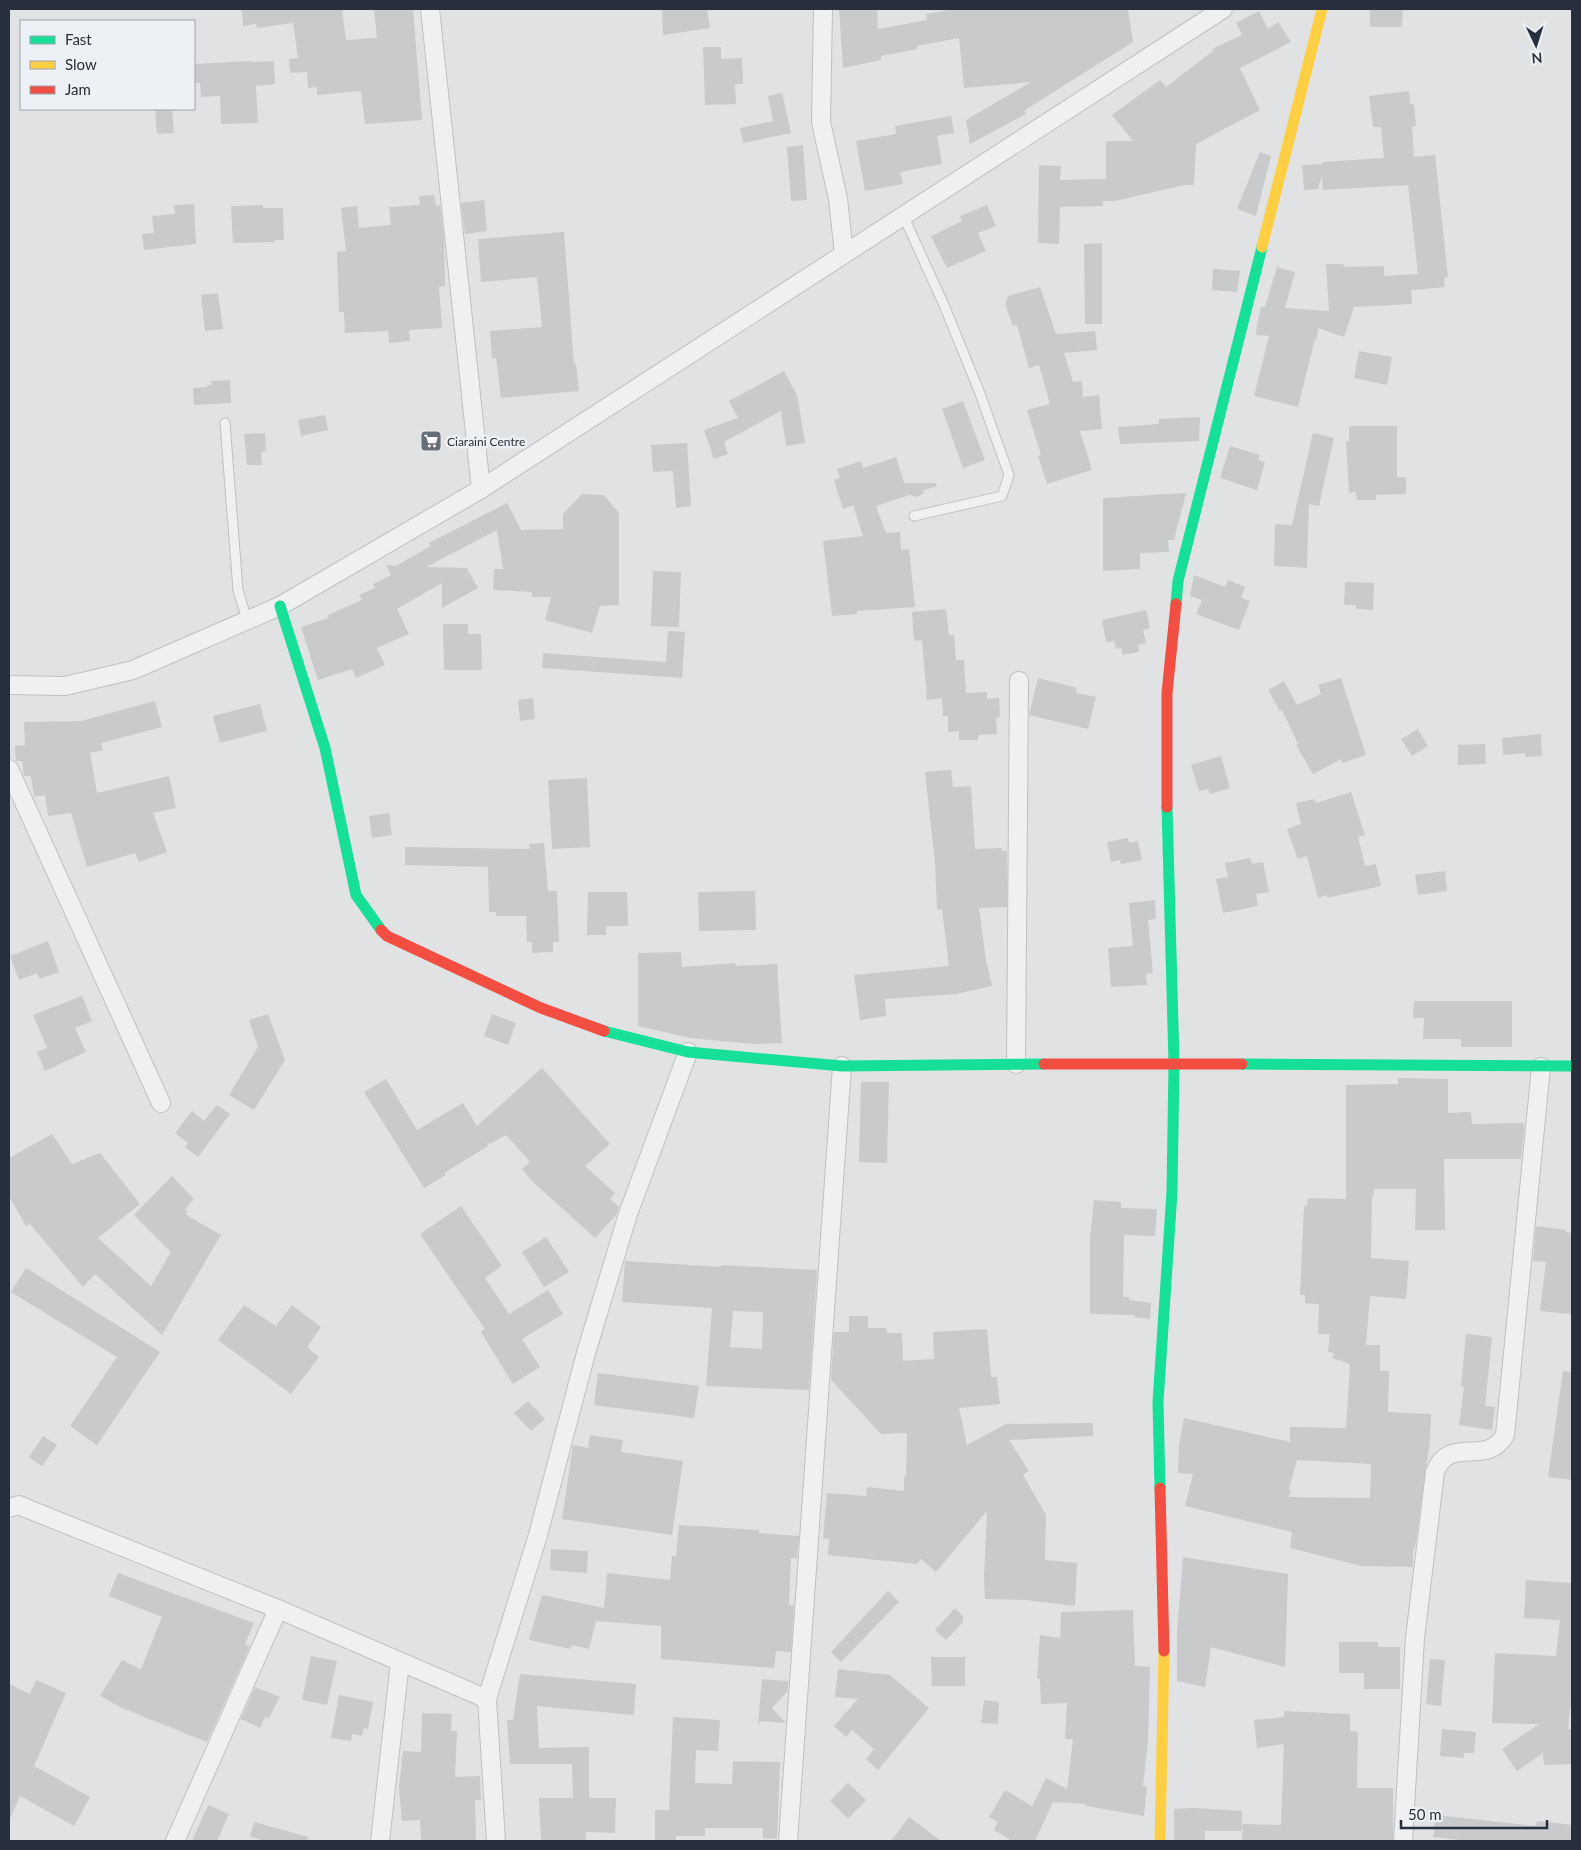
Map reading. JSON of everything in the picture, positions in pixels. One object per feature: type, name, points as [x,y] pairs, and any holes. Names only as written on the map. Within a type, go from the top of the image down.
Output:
[{"type":"street","points":[[430,9],[481,489]]},
{"type":"street","points":[[824,9],[821,122],[838,199],[844,254]]},
{"type":"street","points":[[9,685],[65,686],[133,670],[280,606],[481,489],[1223,9]]},
{"type":"street","points":[[1160,1841],[1164,1662],[1158,1402],[1172,1192],[1174,1063],[1167,846],[1167,693],[1178,581],[1322,9]]},
{"type":"street","points":[[280,606],[325,748],[356,895],[375,924],[387,936],[407,946],[541,1008],[610,1033],[688,1052],[842,1066],[1174,1063],[1572,1066]]},
{"type":"street","points":[[1016,1064],[1020,681]]},
{"type":"street","points":[[9,769],[161,1103]]},
{"type":"street","points":[[496,1841],[487,1699],[538,1535],[586,1353],[628,1214],[688,1052]]},
{"type":"street","points":[[788,1841],[842,1066]]},
{"type":"street","points":[[1403,1841],[1415,1638],[1435,1472],[1440,1460],[1450,1453],[1482,1451],[1495,1447],[1506,1434],[1541,1067]]},
{"type":"street","points":[[9,1508],[19,1506],[28,1509],[278,1609],[487,1699]]},
{"type":"street","points":[[175,1841],[278,1609]]},
{"type":"street","points":[[380,1841],[400,1662]]},
{"type":"lane","points":[[903,215],[944,305],[979,391],[1009,476],[1002,496],[914,516]]},
{"type":"lane","points":[[225,423],[238,590],[247,620]]},
{"type":"building","points":[[242,9],[342,9],[346,40],[377,38],[374,9],[413,9],[422,120],[365,124],[361,91],[317,95],[317,87],[308,88],[307,72],[290,73],[289,59],[298,58],[293,23],[257,28],[256,24],[243,26]]},
{"type":"building","points":[[662,9],[707,9],[710,28],[663,35]]},
{"type":"building","points":[[839,9],[877,9],[878,29],[927,20],[926,14],[955,9],[1128,9],[1133,42],[1025,110],[1026,114],[970,144],[966,120],[1031,82],[964,88],[959,38],[917,46],[917,49],[881,56],[881,60],[843,68]]},
{"type":"building","points":[[1370,9],[1403,9],[1402,27],[1370,27]]},
{"type":"building","points":[[1259,11],[1268,29],[1278,22],[1291,42],[1240,68],[1260,110],[1196,144],[1194,185],[1184,185],[1115,201],[1103,201],[1103,206],[1060,207],[1059,244],[1038,243],[1039,165],[1061,166],[1060,180],[1106,179],[1106,141],[1133,141],[1112,115],[1160,80],[1166,87],[1213,51],[1212,49],[1242,35],[1236,23]]},
{"type":"building","points":[[703,47],[721,47],[721,59],[742,58],[743,84],[735,84],[736,104],[705,105]]},
{"type":"building","points":[[274,61],[275,84],[256,86],[258,123],[221,124],[220,96],[201,97],[200,83],[195,83],[195,64]]},
{"type":"building","points":[[1409,91],[1410,104],[1414,104],[1416,126],[1412,127],[1414,157],[1435,155],[1448,277],[1444,278],[1445,287],[1411,290],[1412,304],[1354,307],[1344,337],[1318,328],[1317,339],[1315,339],[1298,407],[1254,396],[1269,336],[1256,335],[1257,325],[1261,307],[1265,307],[1277,267],[1295,272],[1285,308],[1329,311],[1326,264],[1343,264],[1344,267],[1384,266],[1384,276],[1418,274],[1408,185],[1323,190],[1322,175],[1318,189],[1304,190],[1302,165],[1384,158],[1381,127],[1373,127],[1369,96]]},
{"type":"building","points":[[782,93],[791,133],[743,143],[740,128],[773,121],[768,96]]},
{"type":"building","points":[[155,110],[172,110],[174,133],[157,134]]},
{"type":"building","points":[[951,116],[954,133],[937,136],[942,164],[900,172],[903,184],[865,191],[856,141],[896,134],[895,126]]},
{"type":"building","points":[[803,145],[807,200],[791,201],[787,147]]},
{"type":"building","points":[[1260,152],[1271,156],[1256,216],[1237,209]]},
{"type":"building","points":[[434,195],[436,206],[440,205],[444,237],[445,286],[439,287],[442,328],[409,330],[410,341],[389,343],[388,331],[345,333],[344,312],[339,312],[337,252],[346,251],[341,208],[357,206],[359,228],[391,225],[389,207],[420,205],[419,196]]},
{"type":"building","points":[[484,200],[487,231],[465,234],[461,203]]},
{"type":"building","points":[[194,204],[196,244],[144,250],[142,234],[154,233],[152,216],[175,214],[174,205]]},
{"type":"building","points":[[263,205],[263,208],[283,208],[284,240],[233,243],[231,206]]},
{"type":"building","points":[[987,205],[996,226],[978,233],[986,251],[947,268],[931,236],[962,221],[960,216]]},
{"type":"building","points":[[564,232],[574,364],[576,364],[579,391],[501,398],[496,358],[492,359],[490,331],[542,327],[537,277],[481,282],[478,239]]},
{"type":"building","points":[[1102,243],[1102,324],[1085,324],[1084,244]]},
{"type":"building","points":[[1213,269],[1240,271],[1237,292],[1212,290]]},
{"type":"building","points":[[1040,287],[1056,334],[1095,331],[1097,350],[1064,353],[1073,382],[1082,381],[1083,397],[1099,395],[1102,429],[1080,431],[1092,470],[1047,484],[1038,456],[1041,455],[1027,410],[1050,404],[1039,365],[1029,368],[1017,325],[1013,326],[1005,304],[1008,296]]},
{"type":"building","points":[[218,293],[223,329],[205,331],[201,295]]},
{"type":"building","points":[[1359,351],[1392,357],[1387,385],[1354,378]]},
{"type":"building","points":[[784,371],[797,395],[805,443],[786,446],[781,411],[724,442],[728,454],[714,459],[704,430],[738,418],[729,401]]},
{"type":"building","points":[[230,380],[231,403],[194,405],[193,388],[207,387],[207,385],[212,385],[211,381]]},
{"type":"building","points":[[963,401],[985,460],[963,468],[942,409]]},
{"type":"building","points":[[325,415],[328,430],[301,436],[298,420]]},
{"type":"building","points":[[1200,417],[1199,441],[1120,444],[1118,427],[1159,424],[1159,419]]},
{"type":"building","points":[[1349,426],[1397,426],[1397,477],[1406,477],[1406,494],[1376,495],[1376,500],[1357,500],[1356,492],[1349,493],[1346,441],[1349,442]]},
{"type":"building","points":[[265,433],[266,451],[261,452],[262,465],[247,465],[244,434]]},
{"type":"building","points":[[1313,433],[1334,438],[1319,506],[1309,504],[1307,568],[1274,566],[1275,524],[1292,525]]},
{"type":"building","points":[[687,443],[691,506],[676,508],[673,471],[653,472],[651,445]]},
{"type":"building","points":[[1230,446],[1260,455],[1258,460],[1265,462],[1257,490],[1220,478]]},
{"type":"building","points":[[896,457],[904,483],[936,483],[937,486],[923,490],[924,493],[917,497],[909,495],[876,506],[886,533],[900,532],[901,550],[909,549],[915,607],[857,611],[857,614],[832,616],[823,541],[863,536],[853,505],[843,509],[834,480],[840,478],[837,469],[861,461],[863,468]]},
{"type":"building","points":[[1186,493],[1174,540],[1168,540],[1169,552],[1140,553],[1140,569],[1103,571],[1103,498]]},
{"type":"building","points":[[582,494],[604,495],[619,513],[619,605],[600,606],[592,633],[545,620],[551,597],[532,597],[532,592],[493,590],[494,569],[503,569],[497,530],[426,567],[469,568],[467,569],[478,588],[442,608],[442,583],[397,609],[409,634],[377,648],[385,665],[356,678],[352,669],[318,680],[301,627],[329,618],[328,615],[362,600],[359,595],[375,588],[373,584],[391,575],[386,565],[396,566],[431,546],[429,543],[507,503],[521,530],[563,529],[563,514]]},
{"type":"building","points":[[653,571],[681,572],[679,627],[651,626]]},
{"type":"building","points":[[1194,575],[1225,587],[1228,580],[1245,587],[1241,598],[1250,601],[1239,630],[1196,614],[1202,600],[1190,596]]},
{"type":"building","points":[[1345,582],[1374,583],[1373,610],[1356,609],[1356,605],[1344,605]]},
{"type":"building","points":[[946,609],[949,635],[954,635],[956,660],[964,660],[966,693],[987,692],[987,699],[999,698],[1000,717],[996,718],[997,734],[978,735],[978,740],[959,740],[959,731],[948,732],[948,716],[943,716],[942,698],[927,700],[922,640],[914,641],[912,612]]},
{"type":"building","points":[[1146,610],[1150,628],[1143,630],[1146,643],[1138,645],[1139,652],[1123,655],[1121,648],[1116,649],[1114,641],[1106,642],[1102,620]]},
{"type":"building","points":[[443,624],[468,624],[468,634],[481,634],[482,670],[444,670]]},
{"type":"building","points":[[668,631],[685,632],[682,678],[542,668],[543,653],[666,662]]},
{"type":"building","points":[[1038,678],[1077,688],[1076,693],[1096,697],[1088,729],[1029,715]]},
{"type":"building","points":[[1341,678],[1366,755],[1342,763],[1341,759],[1313,774],[1296,745],[1298,744],[1282,710],[1280,711],[1268,690],[1284,681],[1297,705],[1321,694],[1318,685]]},
{"type":"building","points":[[533,698],[535,719],[520,721],[518,700]]},
{"type":"building","points":[[155,701],[162,727],[101,743],[103,750],[90,753],[97,793],[169,776],[176,808],[153,813],[167,852],[139,862],[135,853],[87,867],[71,813],[48,816],[45,795],[34,797],[31,776],[24,776],[22,761],[16,761],[15,746],[25,745],[24,722],[81,721]]},
{"type":"building","points":[[260,704],[267,731],[220,743],[213,716]]},
{"type":"building","points":[[1418,729],[1428,746],[1412,756],[1401,739]]},
{"type":"building","points":[[1541,734],[1542,756],[1526,757],[1525,753],[1503,755],[1502,738]]},
{"type":"building","points":[[1485,744],[1486,764],[1458,765],[1458,745]]},
{"type":"building","points":[[1221,756],[1230,788],[1210,794],[1208,789],[1199,791],[1191,765]]},
{"type":"building","points":[[951,770],[953,787],[971,786],[975,849],[1002,848],[1002,851],[1007,851],[1007,907],[979,908],[986,960],[992,986],[956,994],[885,999],[886,1016],[860,1020],[854,975],[949,966],[942,909],[937,910],[935,863],[925,772]]},
{"type":"building","points":[[587,778],[590,847],[552,849],[548,780]]},
{"type":"building","points":[[1351,792],[1365,835],[1358,837],[1365,866],[1376,864],[1381,886],[1327,898],[1327,895],[1318,898],[1307,856],[1298,859],[1287,829],[1301,824],[1296,803],[1315,799],[1316,803]]},
{"type":"building","points":[[389,813],[392,835],[372,838],[369,816]]},
{"type":"building","points":[[1128,838],[1129,843],[1138,841],[1142,860],[1121,864],[1120,860],[1111,862],[1107,842]]},
{"type":"building","points":[[544,843],[548,891],[557,891],[559,942],[553,942],[553,952],[532,953],[532,942],[527,942],[526,916],[496,916],[496,912],[489,912],[488,867],[405,865],[405,847],[530,849],[529,844]]},
{"type":"building","points":[[1250,858],[1252,864],[1263,862],[1269,892],[1256,894],[1258,906],[1223,913],[1216,879],[1228,877],[1225,863]]},
{"type":"building","points":[[1445,871],[1447,891],[1418,895],[1415,875]]},
{"type":"building","points":[[755,891],[756,930],[699,931],[698,892]]},
{"type":"building","points":[[588,892],[627,892],[628,926],[606,926],[606,935],[587,935]]},
{"type":"building","points":[[1155,900],[1156,919],[1148,920],[1153,973],[1146,974],[1147,985],[1111,987],[1108,948],[1133,946],[1129,903]]},
{"type":"building","points":[[48,941],[59,972],[40,979],[37,973],[19,980],[10,956]]},
{"type":"building","points":[[681,952],[682,967],[735,963],[736,966],[777,964],[782,1043],[754,1044],[690,1038],[638,1026],[638,953]]},
{"type":"building","points":[[82,996],[92,1021],[75,1028],[86,1052],[45,1071],[37,1052],[47,1048],[33,1015]]},
{"type":"building","points":[[1414,1001],[1512,1001],[1512,1047],[1461,1047],[1461,1039],[1423,1039],[1424,1018],[1413,1018]]},
{"type":"building","points":[[268,1014],[285,1060],[254,1110],[229,1095],[258,1047],[249,1020]]},
{"type":"building","points":[[492,1014],[516,1023],[508,1045],[484,1036]]},
{"type":"building","points":[[542,1068],[610,1144],[585,1166],[615,1193],[610,1199],[619,1207],[617,1214],[595,1238],[533,1182],[522,1169],[530,1162],[506,1135],[490,1144],[487,1142],[488,1146],[444,1173],[446,1175],[424,1188],[364,1092],[386,1079],[417,1130],[463,1103],[477,1126]]},
{"type":"building","points":[[1398,1078],[1448,1079],[1448,1113],[1471,1112],[1472,1124],[1524,1123],[1524,1132],[1521,1159],[1444,1159],[1445,1230],[1415,1230],[1416,1189],[1374,1189],[1374,1196],[1372,1196],[1371,1258],[1409,1261],[1406,1299],[1370,1296],[1366,1345],[1380,1345],[1380,1371],[1389,1371],[1388,1412],[1431,1414],[1430,1440],[1415,1548],[1413,1548],[1413,1567],[1361,1566],[1290,1548],[1292,1532],[1185,1506],[1193,1474],[1178,1473],[1179,1445],[1184,1418],[1290,1442],[1290,1427],[1346,1428],[1350,1364],[1332,1358],[1334,1353],[1328,1352],[1330,1334],[1318,1334],[1319,1304],[1305,1303],[1305,1295],[1300,1295],[1304,1206],[1307,1206],[1308,1198],[1346,1199],[1346,1085],[1398,1084]],"holes":[[[1297,1460],[1371,1464],[1370,1498],[1289,1497],[1291,1490],[1289,1489]]]},
{"type":"building","points":[[861,1082],[889,1082],[887,1163],[859,1162]]},
{"type":"building","points":[[217,1105],[230,1114],[198,1157],[185,1147],[188,1143],[175,1133],[192,1111],[204,1121]]},
{"type":"building","points":[[52,1134],[72,1164],[100,1153],[140,1204],[98,1238],[151,1286],[171,1252],[134,1215],[172,1176],[194,1199],[185,1209],[188,1212],[185,1214],[221,1235],[162,1335],[95,1274],[83,1287],[30,1224],[26,1226],[9,1196],[9,1158]]},
{"type":"building","points":[[1094,1200],[1121,1202],[1121,1208],[1157,1209],[1155,1236],[1124,1235],[1123,1297],[1129,1297],[1129,1300],[1151,1303],[1150,1319],[1134,1317],[1135,1315],[1090,1314],[1090,1239]]},
{"type":"building","points":[[461,1206],[502,1266],[485,1278],[509,1314],[548,1290],[563,1314],[522,1339],[540,1367],[513,1384],[481,1332],[485,1329],[420,1234]]},
{"type":"building","points":[[1536,1226],[1566,1230],[1566,1232],[1572,1233],[1572,1314],[1540,1311],[1546,1262],[1533,1261]]},
{"type":"building","points":[[546,1237],[569,1272],[544,1287],[522,1252]]},
{"type":"building","points":[[625,1261],[817,1270],[809,1390],[706,1386],[712,1308],[622,1302]],"holes":[[[733,1311],[763,1312],[762,1349],[730,1347]]]},
{"type":"building","points":[[26,1268],[160,1352],[97,1445],[70,1426],[117,1357],[11,1292]]},
{"type":"building","points":[[244,1305],[276,1326],[292,1305],[321,1327],[307,1347],[319,1357],[291,1394],[218,1340]]},
{"type":"building","points":[[849,1316],[868,1316],[868,1328],[886,1328],[886,1332],[889,1333],[902,1333],[903,1361],[934,1359],[933,1332],[987,1329],[991,1377],[997,1377],[1000,1404],[959,1408],[967,1445],[1006,1424],[1093,1423],[1093,1436],[1009,1440],[1029,1471],[1023,1475],[1046,1515],[1045,1560],[1077,1563],[1075,1606],[1026,1600],[985,1599],[987,1511],[936,1572],[921,1559],[917,1564],[828,1555],[829,1539],[823,1538],[827,1493],[866,1496],[867,1487],[904,1491],[904,1476],[906,1476],[907,1433],[881,1434],[831,1380],[834,1332],[849,1332]]},
{"type":"building","points":[[1466,1334],[1492,1337],[1485,1406],[1495,1407],[1492,1430],[1459,1425],[1464,1387],[1461,1387]]},
{"type":"building","points":[[1563,1371],[1572,1372],[1571,1480],[1548,1477]]},
{"type":"building","points":[[598,1373],[699,1386],[694,1418],[594,1405]]},
{"type":"building","points":[[528,1401],[545,1419],[531,1431],[514,1413]]},
{"type":"building","points":[[590,1435],[623,1440],[621,1452],[683,1461],[672,1535],[562,1519],[573,1445],[588,1448]]},
{"type":"building","points":[[43,1436],[57,1445],[42,1466],[29,1457]]},
{"type":"building","points":[[679,1525],[759,1530],[759,1533],[799,1536],[797,1558],[791,1558],[789,1605],[794,1605],[791,1652],[776,1651],[774,1668],[661,1659],[661,1626],[596,1621],[589,1649],[572,1645],[571,1649],[529,1640],[542,1595],[604,1608],[607,1573],[670,1580],[672,1556],[676,1556]]},
{"type":"building","points":[[551,1549],[588,1551],[587,1573],[550,1570]]},
{"type":"building","points":[[1183,1557],[1288,1574],[1285,1667],[1211,1647],[1205,1687],[1177,1681],[1177,1631]]},
{"type":"building","points":[[118,1573],[254,1623],[245,1644],[250,1646],[207,1742],[122,1708],[100,1696],[122,1660],[141,1669],[162,1617],[109,1596]]},
{"type":"building","points":[[1526,1580],[1572,1583],[1572,1692],[1568,1729],[1572,1729],[1572,1764],[1544,1765],[1543,1753],[1517,1771],[1502,1749],[1539,1724],[1492,1723],[1495,1653],[1556,1656],[1560,1620],[1524,1618]]},
{"type":"building","points":[[888,1591],[899,1602],[841,1662],[831,1652]]},
{"type":"building","points":[[955,1608],[963,1616],[963,1622],[946,1640],[935,1630]]},
{"type":"building","points":[[1133,1610],[1135,1666],[1150,1667],[1148,1741],[1143,1786],[1147,1787],[1144,1816],[1086,1806],[1086,1804],[1053,1802],[1035,1841],[1012,1841],[994,1830],[998,1822],[989,1817],[1005,1790],[1032,1806],[1046,1778],[1067,1789],[1073,1739],[1065,1739],[1067,1703],[1041,1704],[1040,1679],[1037,1679],[1040,1635],[1060,1638],[1061,1612]]},
{"type":"building","points":[[1339,1642],[1378,1642],[1378,1647],[1400,1647],[1400,1689],[1364,1689],[1364,1673],[1339,1673]]},
{"type":"building","points":[[311,1656],[337,1661],[327,1705],[302,1700]]},
{"type":"building","points":[[931,1657],[965,1657],[965,1686],[932,1686]]},
{"type":"building","points":[[1430,1659],[1445,1660],[1441,1706],[1426,1704]]},
{"type":"building","points":[[838,1669],[890,1675],[929,1708],[878,1770],[866,1759],[874,1749],[852,1730],[846,1737],[834,1726],[858,1699],[835,1697]]},
{"type":"building","points":[[520,1674],[636,1684],[634,1715],[537,1706],[539,1748],[589,1747],[589,1798],[616,1798],[615,1833],[586,1832],[586,1841],[541,1841],[539,1798],[573,1798],[572,1764],[510,1764],[507,1720],[513,1720]]},
{"type":"building","points":[[762,1679],[788,1681],[788,1691],[772,1708],[786,1723],[761,1721],[758,1724]]},
{"type":"building","points":[[36,1680],[66,1693],[34,1766],[90,1797],[74,1826],[20,1796],[9,1821],[9,1684],[30,1694]]},
{"type":"building","points":[[255,1687],[280,1697],[269,1718],[265,1717],[260,1728],[241,1719]]},
{"type":"building","points":[[339,1695],[373,1702],[368,1729],[364,1728],[362,1736],[352,1734],[351,1741],[331,1738]]},
{"type":"building","points":[[984,1700],[999,1702],[998,1724],[981,1723]]},
{"type":"building","points":[[1284,1711],[1350,1714],[1350,1731],[1358,1732],[1357,1788],[1393,1788],[1393,1841],[1242,1841],[1243,1824],[1281,1825],[1284,1744],[1257,1748],[1254,1720],[1284,1717]]},
{"type":"building","points":[[422,1713],[452,1714],[451,1731],[457,1731],[455,1777],[480,1776],[481,1800],[475,1800],[476,1841],[421,1841],[420,1820],[402,1821],[399,1787],[403,1751],[421,1752]]},
{"type":"building","points":[[673,1717],[720,1720],[718,1751],[696,1750],[695,1783],[732,1784],[733,1761],[780,1762],[777,1839],[763,1838],[763,1828],[705,1828],[705,1836],[676,1836],[676,1841],[655,1841],[655,1810],[669,1810]]},
{"type":"building","points":[[1442,1729],[1476,1732],[1474,1753],[1464,1753],[1464,1758],[1440,1756]]},
{"type":"building","points":[[848,1783],[866,1800],[848,1819],[830,1801]]},
{"type":"building","points":[[208,1805],[229,1814],[217,1841],[192,1841]]},
{"type":"building","points":[[1193,1808],[1242,1811],[1242,1831],[1205,1831],[1205,1841],[1174,1841],[1174,1809]]},
{"type":"building","points":[[1436,1815],[1536,1826],[1537,1821],[1572,1825],[1572,1841],[1470,1841],[1433,1837]]},
{"type":"building","points":[[909,1817],[941,1841],[891,1841]]},
{"type":"building","points":[[254,1822],[308,1837],[307,1841],[265,1841],[250,1837]]},
{"type":"traffic: fast","points":[[1176,604],[1178,581],[1262,247]]},
{"type":"traffic: fast","points":[[280,606],[325,748],[356,895],[381,930]]},
{"type":"traffic: fast","points":[[1160,1488],[1158,1402],[1172,1192],[1174,1063],[1167,807]]},
{"type":"traffic: fast","points":[[604,1031],[688,1052],[842,1066],[1044,1064]]},
{"type":"traffic: fast","points":[[1242,1064],[1572,1066]]},
{"type":"traffic: slow","points":[[1262,247],[1322,9]]},
{"type":"traffic: slow","points":[[1160,1841],[1164,1651]]},
{"type":"traffic: jam","points":[[1167,807],[1167,693],[1176,604]]},
{"type":"traffic: jam","points":[[381,930],[387,936],[541,1008],[604,1031]]},
{"type":"traffic: jam","points":[[1044,1064],[1242,1064]]},
{"type":"traffic: jam","points":[[1160,1488],[1164,1651]]},
{"type":"place","name":"Ciaraini Centre","points":[[431,441]]}]
